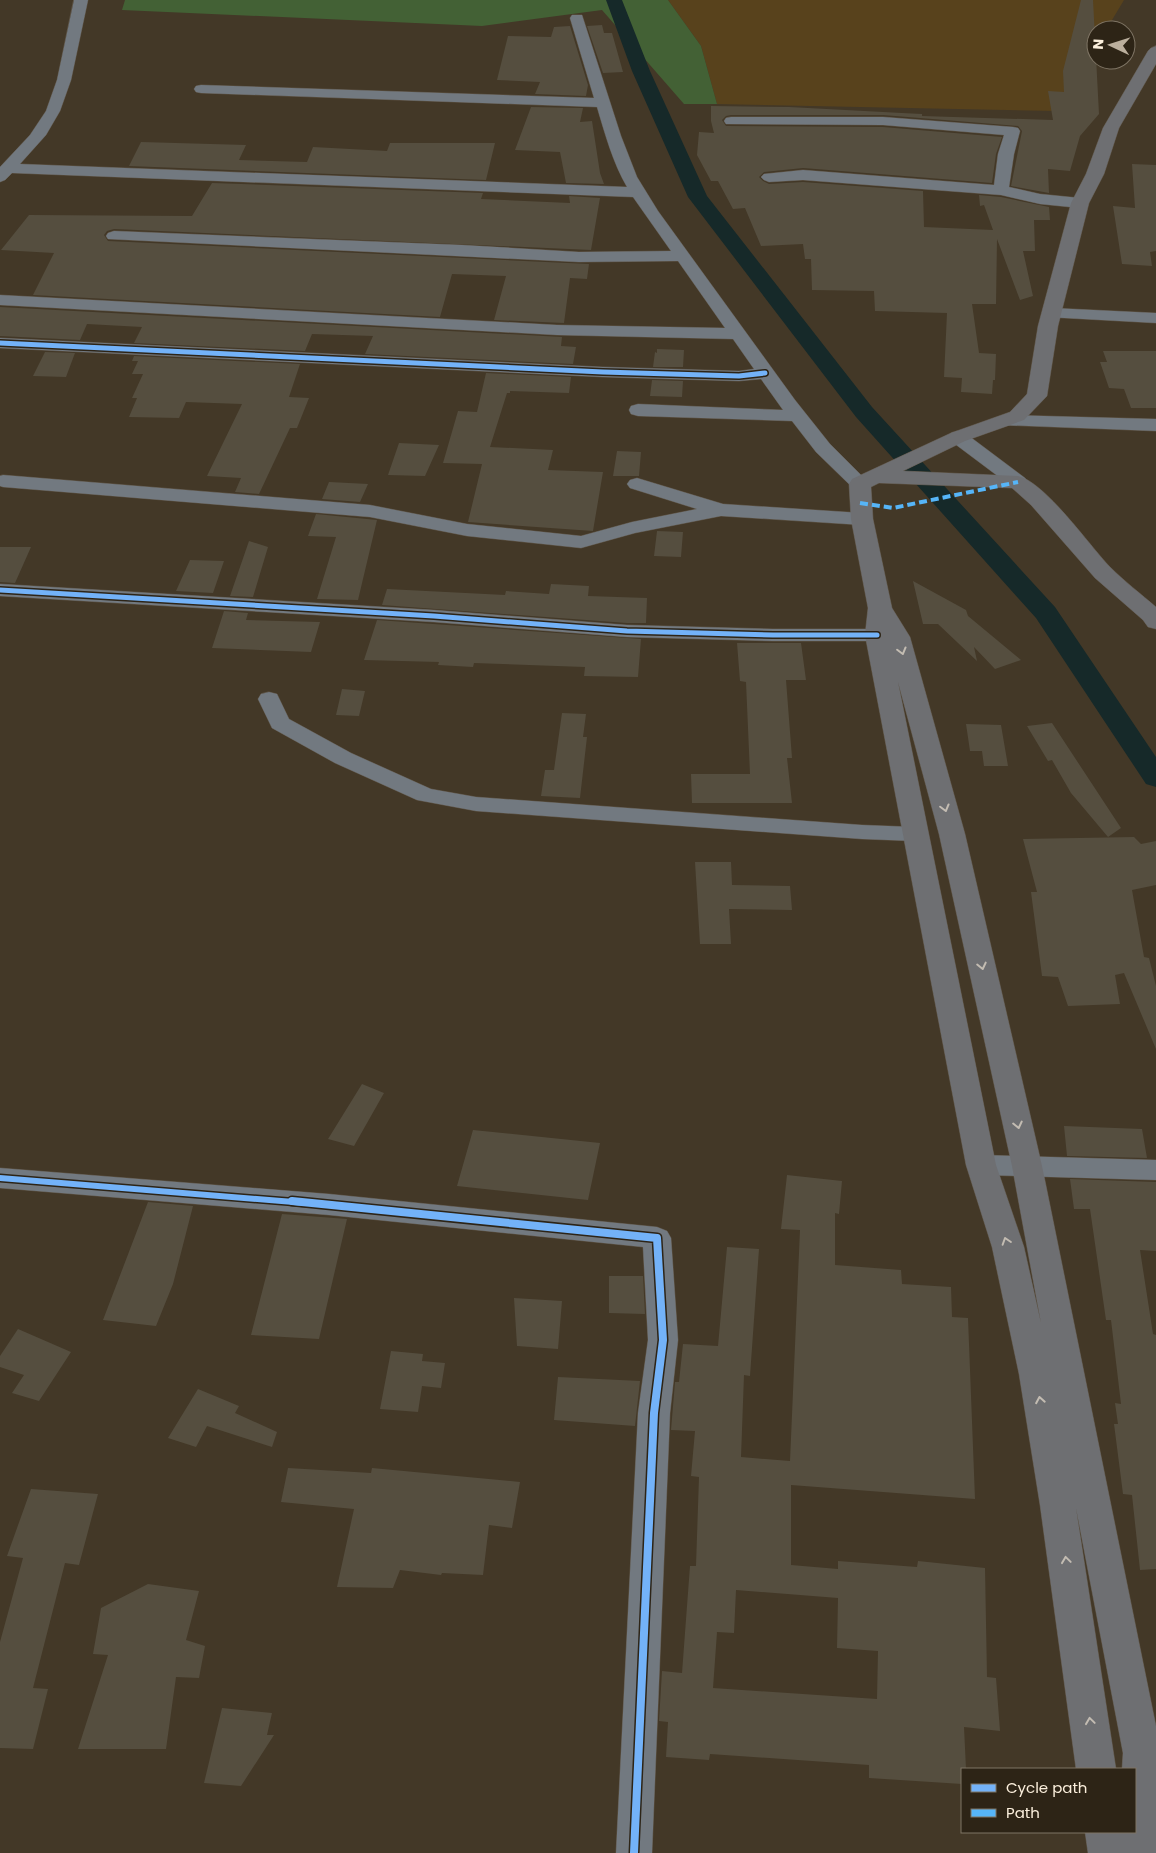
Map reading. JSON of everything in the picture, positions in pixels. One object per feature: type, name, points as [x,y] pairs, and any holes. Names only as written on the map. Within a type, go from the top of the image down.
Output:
[{"type":"main road","points":[[868,481],[958,437],[1018,416],[1037,396],[1052,312],[1080,203],[1094,174],[1111,128],[1156,51]]},
{"type":"main road","points":[[868,481],[1018,482],[1039,500],[1103,573],[1155,617]]},
{"type":"main road","points":[[868,481],[862,519],[914,834],[981,1165],[1008,1247],[1036,1374],[1058,1505],[1096,1768]]},
{"type":"main road","points":[[878,622],[898,637],[952,834],[1027,1166],[1142,1753],[1142,1853]]},
{"type":"main road","points":[[1105,1833],[1108,1853]]},
{"type":"street","points":[[4,172],[45,124],[54,106],[69,65],[72,39],[81,0]]},
{"type":"street","points":[[577,18],[613,136],[629,177],[638,192],[737,334],[822,448],[868,481]]},
{"type":"street","points":[[200,89],[603,103]]},
{"type":"street","points":[[731,121],[883,121],[1013,130],[1006,154],[1002,190]]},
{"type":"street","points":[[761,133],[899,134],[1009,145]]},
{"type":"street","points":[[4,172],[638,192]]},
{"type":"street","points":[[769,177],[803,175],[1002,190],[1040,199],[1080,203]]},
{"type":"street","points":[[114,236],[462,250],[579,257],[683,256]]},
{"type":"street","points":[[0,300],[537,329],[737,334]]},
{"type":"street","points":[[1052,312],[1156,318]]},
{"type":"street","points":[[0,343],[593,372],[739,376],[766,374]]},
{"type":"street","points":[[638,410],[798,416]]},
{"type":"street","points":[[1007,421],[1156,425]]},
{"type":"street","points":[[958,437],[1018,482]]},
{"type":"street","points":[[3,481],[370,512],[467,530],[581,542],[632,528],[721,510]]},
{"type":"street","points":[[637,484],[721,510],[862,519]]},
{"type":"street","points":[[0,590],[434,616],[627,631],[773,635],[878,622]]},
{"type":"street","points":[[269,699],[280,723],[343,758],[424,794],[476,804],[862,832],[914,834]]},
{"type":"street","points":[[981,1165],[1156,1170]]},
{"type":"street","points":[[0,1178],[130,1187],[511,1222],[657,1238],[663,1340],[654,1413],[634,1853]]},
{"type":"shaded area","points":[[668,0],[1124,0],[1112,20],[1086,20],[1086,64],[1058,111],[717,104],[701,46]]},
{"type":"green space","points":[[125,0],[668,0],[701,46],[717,104],[684,104],[602,10],[482,26],[122,10]]},
{"type":"building","points":[[1081,0],[1093,0],[1094,20],[1086,20],[1086,70],[1097,70],[1099,114],[1080,136],[1070,171],[1048,169],[1049,193],[1011,186],[1022,131],[1018,126],[883,115],[731,115],[726,116],[722,120],[726,126],[883,127],[1002,137],[996,154],[992,183],[803,168],[764,172],[759,177],[769,184],[803,182],[923,191],[924,227],[993,230],[984,205],[980,206],[979,195],[1001,197],[1049,207],[1050,220],[1034,220],[1035,251],[1023,251],[1033,296],[1020,300],[997,239],[996,304],[972,304],[979,353],[996,354],[995,380],[993,380],[992,394],[961,392],[962,378],[944,377],[947,313],[875,311],[874,291],[812,290],[811,259],[805,259],[803,244],[761,246],[745,208],[733,209],[718,181],[711,181],[697,155],[699,132],[714,133],[711,121],[711,106],[789,107],[922,114],[922,116],[1053,120],[1048,91],[1064,92],[1063,71]]},
{"type":"building","points":[[602,25],[604,33],[612,33],[623,72],[603,73],[587,26]]},
{"type":"building","points":[[570,26],[588,85],[586,96],[535,94],[540,82],[497,80],[508,36],[551,37],[554,27]]},
{"type":"building","points":[[531,107],[583,108],[580,122],[592,121],[600,173],[604,184],[566,183],[560,152],[515,150]]},
{"type":"building","points":[[141,142],[246,145],[239,160],[307,162],[313,147],[387,151],[390,143],[495,143],[486,180],[129,166]]},
{"type":"building","points":[[1132,164],[1156,165],[1156,251],[1150,252],[1152,266],[1122,264],[1113,206],[1135,208]]},
{"type":"building","points":[[212,183],[483,193],[481,199],[570,203],[569,196],[600,198],[591,250],[114,229],[107,231],[104,235],[108,241],[589,264],[587,279],[570,278],[564,323],[494,320],[506,276],[452,274],[440,317],[33,295],[54,253],[1,250],[29,215],[192,216]]},
{"type":"building","points":[[0,307],[562,337],[561,346],[576,347],[573,364],[365,354],[373,336],[312,334],[305,351],[134,343],[142,327],[87,324],[80,340],[0,336]]},
{"type":"building","points":[[657,349],[684,350],[683,367],[653,367]]},
{"type":"building","points":[[1103,351],[1156,351],[1156,408],[1131,408],[1124,389],[1109,388],[1100,362],[1107,362]]},
{"type":"building","points":[[45,352],[75,353],[66,377],[33,376]]},
{"type":"building","points":[[134,356],[300,364],[289,397],[309,398],[297,428],[290,428],[259,494],[235,492],[241,478],[207,476],[242,404],[186,402],[179,418],[129,417],[137,398],[132,398],[143,374],[132,374],[138,361],[132,361]]},
{"type":"building","points":[[486,373],[571,377],[569,393],[510,391],[510,393],[507,393],[490,447],[553,450],[548,470],[603,472],[593,531],[468,522],[482,464],[443,463],[458,411],[477,412]]},
{"type":"building","points":[[652,380],[683,381],[682,397],[650,396]]},
{"type":"building","points":[[399,443],[439,445],[425,476],[388,475]]},
{"type":"building","points":[[617,451],[641,452],[639,476],[613,476]]},
{"type":"building","points":[[329,482],[368,484],[360,502],[322,499]]},
{"type":"building","points":[[316,514],[377,520],[358,600],[317,599],[336,537],[308,536]]},
{"type":"building","points":[[657,531],[683,532],[681,557],[654,556]]},
{"type":"building","points":[[249,541],[268,547],[253,597],[230,596]]},
{"type":"building","points":[[0,547],[31,547],[15,583],[0,582]]},
{"type":"building","points":[[190,560],[224,561],[213,593],[176,591]]},
{"type":"building","points":[[913,581],[966,610],[968,616],[1021,660],[995,669],[974,647],[977,661],[938,624],[923,624]]},
{"type":"building","points":[[551,584],[589,586],[588,596],[647,598],[646,623],[382,605],[387,589],[505,595],[506,591],[549,594]]},
{"type":"building","points":[[224,611],[248,613],[246,620],[320,622],[311,652],[212,648]]},
{"type":"building","points":[[377,620],[641,639],[638,677],[584,676],[585,667],[474,663],[473,667],[438,665],[439,662],[364,660]]},
{"type":"building","points":[[737,643],[801,643],[806,680],[786,680],[792,758],[787,758],[792,803],[692,803],[691,774],[750,774],[746,682],[740,681]]},
{"type":"building","points":[[342,689],[365,691],[359,716],[336,715]]},
{"type":"building","points":[[562,713],[586,714],[583,737],[587,737],[580,798],[541,796],[545,770],[554,770]]},
{"type":"building","points":[[1052,723],[1121,828],[1108,837],[1071,793],[1052,760],[1048,761],[1027,726]]},
{"type":"building","points":[[966,724],[1001,725],[1008,766],[984,766],[982,751],[970,751]]},
{"type":"building","points":[[1134,837],[1141,844],[1156,841],[1156,885],[1132,890],[1144,957],[1149,958],[1156,986],[1156,1049],[1124,973],[1115,975],[1120,1004],[1068,1006],[1058,977],[1042,976],[1031,892],[1037,892],[1023,839]]},
{"type":"building","points":[[695,862],[731,862],[732,885],[790,886],[792,910],[729,909],[731,944],[700,944]]},
{"type":"building","points":[[362,1084],[384,1093],[354,1146],[328,1139]]},
{"type":"building","points":[[1064,1126],[1142,1129],[1147,1158],[1067,1156]]},
{"type":"building","points":[[473,1130],[600,1143],[588,1200],[457,1186]]},
{"type":"building","points":[[787,1175],[842,1181],[839,1214],[835,1213],[835,1265],[901,1270],[902,1284],[951,1287],[952,1317],[968,1318],[975,1499],[791,1485],[791,1565],[838,1569],[838,1561],[917,1567],[918,1561],[985,1568],[987,1677],[996,1678],[1000,1731],[964,1727],[966,1768],[961,1768],[961,1784],[869,1778],[869,1765],[710,1754],[709,1760],[666,1757],[668,1722],[659,1721],[662,1671],[682,1673],[690,1566],[696,1566],[699,1477],[691,1476],[695,1431],[671,1430],[675,1382],[679,1382],[683,1344],[718,1346],[727,1247],[759,1249],[750,1376],[744,1375],[741,1457],[790,1461],[800,1230],[781,1229]],"holes":[[[736,1590],[838,1598],[837,1648],[878,1651],[877,1699],[713,1688],[717,1632],[734,1633]]]},
{"type":"building","points":[[1070,1179],[1156,1182],[1156,1251],[1140,1250],[1153,1334],[1156,1335],[1156,1569],[1140,1570],[1132,1495],[1123,1494],[1114,1424],[1118,1424],[1115,1403],[1121,1404],[1111,1320],[1106,1320],[1090,1209],[1074,1209]]},
{"type":"building","points":[[148,1202],[193,1206],[173,1284],[156,1326],[103,1320]]},
{"type":"building","points":[[282,1214],[347,1219],[319,1339],[251,1335]]},
{"type":"building","points":[[609,1276],[643,1276],[645,1314],[609,1313]]},
{"type":"building","points":[[514,1298],[562,1301],[558,1349],[517,1346]]},
{"type":"building","points":[[18,1329],[71,1352],[39,1401],[12,1393],[24,1375],[0,1367],[0,1356]]},
{"type":"building","points":[[391,1351],[423,1354],[422,1361],[445,1363],[441,1388],[422,1386],[418,1412],[380,1409]]},
{"type":"building","points":[[558,1377],[640,1381],[635,1426],[554,1420]]},
{"type":"building","points":[[198,1389],[239,1406],[235,1413],[277,1432],[272,1447],[207,1426],[196,1447],[168,1438]]},
{"type":"building","points":[[288,1468],[371,1473],[372,1468],[520,1482],[512,1528],[489,1525],[483,1575],[442,1573],[441,1575],[400,1570],[393,1588],[337,1587],[354,1509],[281,1502]]},
{"type":"building","points":[[31,1489],[98,1494],[79,1565],[65,1563],[33,1688],[48,1689],[33,1749],[0,1748],[0,1642],[23,1558],[7,1556]]},
{"type":"building","points":[[148,1584],[199,1591],[186,1640],[205,1646],[199,1678],[176,1677],[166,1749],[78,1749],[108,1655],[93,1654],[101,1608]]},
{"type":"building","points":[[222,1708],[272,1713],[267,1735],[274,1735],[241,1786],[204,1783]]},
{"type":"waterway","points":[[614,0],[641,71],[698,197],[864,412],[1046,613],[1156,778]]},
{"type":"marked path","points":[[860,503],[893,508],[1018,482]]},
{"type":"cycle path","points":[[0,343],[603,372],[739,376],[765,373]]},
{"type":"cycle path","points":[[0,590],[434,616],[627,631],[773,635],[877,635]]},
{"type":"cycle path","points":[[0,1178],[329,1205],[657,1238],[663,1340],[654,1413],[634,1853]]}]
